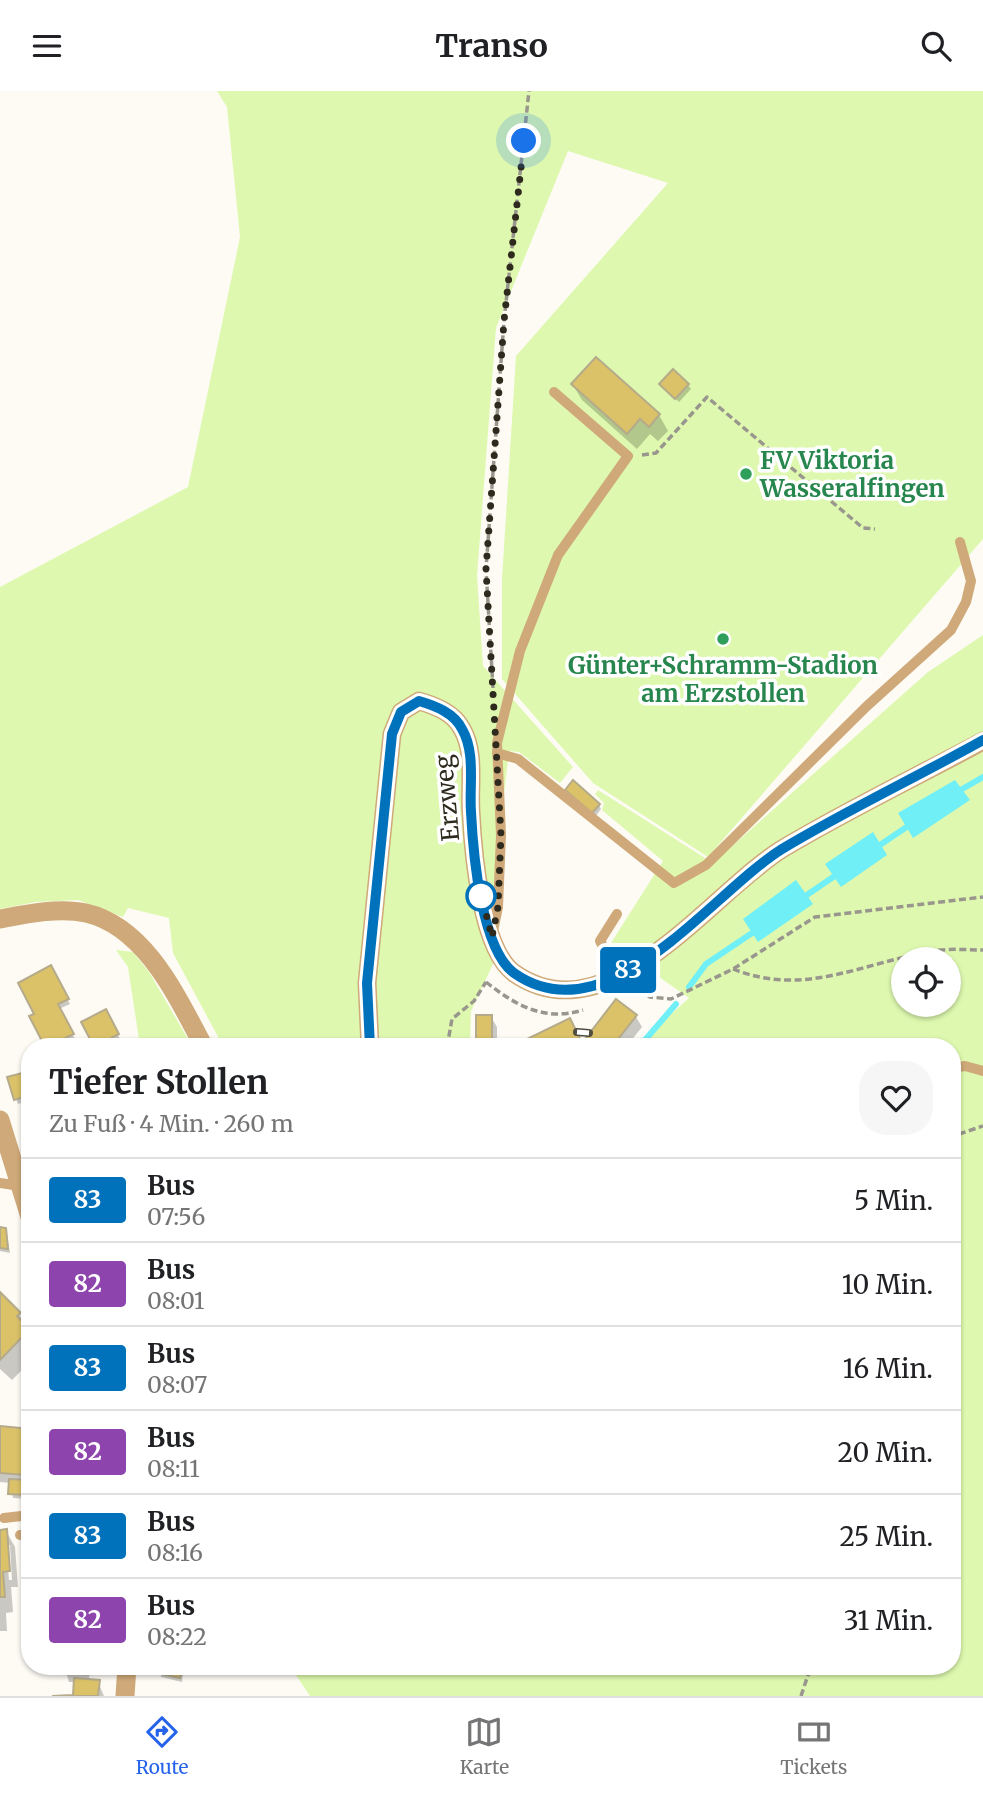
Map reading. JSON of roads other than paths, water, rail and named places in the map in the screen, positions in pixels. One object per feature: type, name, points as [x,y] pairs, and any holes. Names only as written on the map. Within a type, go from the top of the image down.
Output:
[{"type":"street","name":"Erzweg","points":[[370,1038],[367,983],[392,734],[401,712],[419,701],[440,707],[462,727],[470,750],[471,814],[481,894],[495,949],[510,970],[535,986],[578,991],[619,976],[658,951],[780,851],[983,741]]},
{"type":"street","points":[[0,919],[31,913],[86,913],[125,931],[153,960],[199,1038]]},
{"type":"street","points":[[0,1120],[21,1189]]},
{"type":"street","points":[[125,1696],[126,1675]]},
{"type":"lane","points":[[492,937],[498,907],[501,835],[497,743],[520,651],[558,555],[628,456],[554,392]]},
{"type":"lane","points":[[497,753],[518,759],[674,883],[706,865],[867,706],[921,661],[951,630],[966,602],[971,581],[960,542]]},
{"type":"lane","points":[[617,914],[600,941],[619,976]]},
{"type":"lane","points":[[961,1067],[983,1071]]},
{"type":"lane","points":[[0,1183],[20,1186]]},
{"type":"lane","points":[[4,1518],[21,1516]]},
{"type":"water","points":[[955,780],[970,800],[913,838],[898,813]]},
{"type":"water","points":[[873,832],[887,855],[841,887],[825,864]]},
{"type":"water","points":[[796,880],[813,904],[758,942],[743,919]]},
{"type":"waterway","points":[[957,792],[983,777]]},
{"type":"waterway","points":[[874,849],[911,824]]},
{"type":"waterway","points":[[801,899],[839,873]]},
{"type":"waterway","points":[[689,987],[706,964],[758,929]]},
{"type":"waterway","points":[[647,1038],[676,1004]]},
{"type":"railway","points":[[577,1032],[589,1033]]},
{"type":"place","name":"FV Viktoria Wasseralfingen","points":[[746,474]]},
{"type":"place","name":"Günter+Schramm-Stadion am Erzstollen","points":[[723,639]]}]
